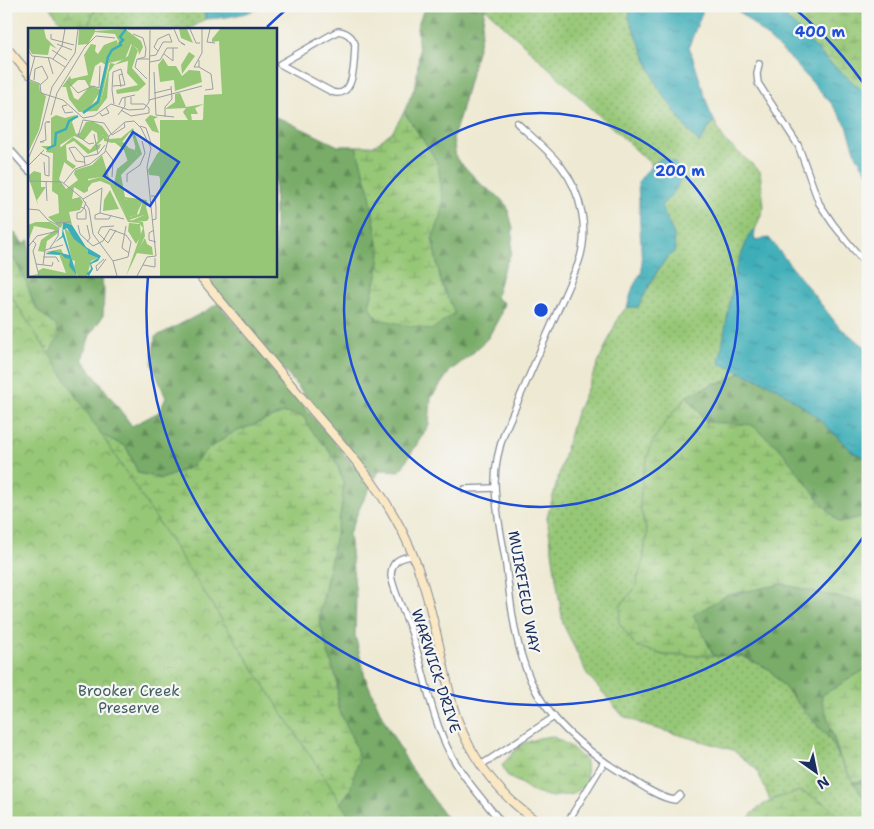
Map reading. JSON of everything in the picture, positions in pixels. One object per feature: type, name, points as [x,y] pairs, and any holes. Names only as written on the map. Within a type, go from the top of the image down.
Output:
[{"type":"street","points":[[338,31],[344,32],[354,39],[351,80],[346,91],[342,93],[332,92],[278,65],[338,31]]},
{"type":"street","points":[[6,47],[28,73]]},
{"type":"street","points":[[759,64],[758,83],[798,145],[819,203],[868,267]]},
{"type":"street","name":"MUIRFIELD WAY","points":[[517,123],[553,157],[566,173],[580,205],[583,241],[575,271],[500,442],[496,463],[495,488],[498,515],[521,657],[536,692],[567,731],[604,762],[637,783],[675,800],[680,795]]},
{"type":"street","points":[[6,145],[28,171]]},
{"type":"street","points":[[200,276],[372,480],[380,492],[399,524],[420,572],[430,606],[451,699],[465,737],[481,765],[498,786],[529,816],[539,823]]},
{"type":"street","points":[[466,489],[495,488]]},
{"type":"street","name":"WARWICK DRIVE","points":[[414,556],[396,561],[391,570],[391,576],[408,620],[432,706],[446,744],[459,769],[502,823]]},
{"type":"street","points":[[481,765],[554,717]]},
{"type":"street","points":[[567,823],[604,762]]},
{"type":"green space","points":[[50,6],[97,6],[86,28],[68,28],[59,20]]},
{"type":"green space","points":[[97,6],[204,6],[205,19],[192,28],[86,28]]},
{"type":"green space","points":[[425,6],[482,6],[485,9],[480,40],[453,138],[456,158],[483,186],[498,196],[507,206],[513,228],[511,253],[502,273],[496,298],[504,303],[500,316],[488,338],[472,354],[450,371],[431,398],[429,425],[400,471],[380,470],[375,479],[205,276],[276,276],[276,117],[338,146],[356,146],[369,189],[380,254],[377,277],[369,305],[378,319],[397,322],[455,314],[441,283],[432,239],[441,216],[443,200],[438,165],[404,112],[416,84],[419,54],[417,27]]},
{"type":"green space","points":[[482,6],[631,6],[629,18],[658,87],[687,129],[700,142],[714,120],[724,140],[760,171],[764,207],[755,230],[750,233],[720,363],[741,372],[725,382],[716,383],[687,396],[668,419],[643,473],[640,507],[647,533],[643,561],[635,588],[621,605],[636,646],[663,655],[742,656],[769,669],[830,739],[849,776],[868,803],[868,823],[845,823],[826,804],[801,791],[770,800],[757,770],[733,750],[647,726],[623,716],[587,674],[563,624],[547,518],[575,416],[619,316],[627,307],[638,307],[658,270],[668,256],[661,206],[674,192],[662,158],[652,165]]},
{"type":"green space","points":[[773,6],[868,6],[868,96],[829,62]]},
{"type":"green space","points":[[404,112],[438,165],[443,200],[441,216],[432,239],[441,283],[455,313],[431,330],[378,319],[369,305],[377,277],[380,254],[369,189],[356,146],[374,146],[393,131]]},
{"type":"green space","points":[[6,223],[24,244],[28,240],[28,276],[100,276],[104,290],[103,316],[90,335],[82,359],[132,426],[159,412],[166,398],[152,364],[155,337],[218,303],[371,486],[349,534],[356,596],[355,635],[365,677],[382,716],[409,765],[450,823],[327,823],[359,758],[338,708],[337,681],[319,617],[342,504],[343,481],[335,460],[310,429],[303,416],[284,413],[233,433],[208,449],[191,467],[162,479],[138,473],[126,447],[28,395],[56,326],[37,310],[13,257],[6,264]]},
{"type":"green space","name":"Brooker Creek Preserve","points":[[13,257],[26,281],[37,310],[56,326],[59,337],[48,355],[80,424],[126,447],[138,473],[162,479],[191,467],[208,449],[233,433],[284,413],[303,416],[310,429],[335,460],[343,481],[342,504],[319,617],[337,681],[338,708],[359,758],[350,790],[333,814],[6,823],[6,264]]},
{"type":"green space","name":"Brooker Creek Preserve","points":[[6,288],[354,823],[6,823]]},
{"type":"green space","points":[[741,372],[776,387],[816,416],[853,452],[868,459],[868,516],[838,522],[781,450],[752,426],[706,422],[687,396],[716,383],[725,382]]},
{"type":"green space","points":[[687,396],[706,422],[752,425],[781,450],[838,522],[868,516],[868,604],[782,584],[727,595],[693,615],[714,656],[663,655],[636,646],[619,623],[621,605],[635,588],[643,561],[647,533],[640,507],[642,477],[652,442]]},
{"type":"green space","points":[[782,584],[868,604],[868,671],[866,669],[821,696],[840,758],[830,739],[769,669],[742,656],[714,656],[692,615],[727,595]]},
{"type":"green space","points":[[866,669],[868,671],[868,780],[853,782],[840,758],[821,696]]},
{"type":"green space","points":[[552,736],[573,748],[586,761],[587,784],[573,794],[552,797],[535,793],[508,777],[502,765],[520,745],[539,738]]},
{"type":"green space","points":[[868,780],[868,803],[853,782]]},
{"type":"green space","points":[[801,791],[826,804],[845,823],[745,823],[756,810],[770,801]]},
{"type":"water","points":[[204,6],[264,6],[235,16],[205,19]]},
{"type":"water","points":[[631,6],[702,6],[703,10],[689,46],[714,120],[699,143],[658,87],[629,18]]},
{"type":"water","points":[[773,6],[829,62],[868,96],[868,173],[857,157],[847,126],[831,103],[788,56],[734,7]]},
{"type":"water","points":[[662,158],[674,162],[683,174],[674,192],[661,206],[674,235],[675,251],[663,262],[638,307],[627,307],[633,287],[642,271],[638,182],[652,165]]},
{"type":"water","points":[[755,230],[754,240],[769,238],[839,327],[868,349],[868,459],[853,452],[816,416],[776,387],[719,363],[736,268],[750,233]]}]
